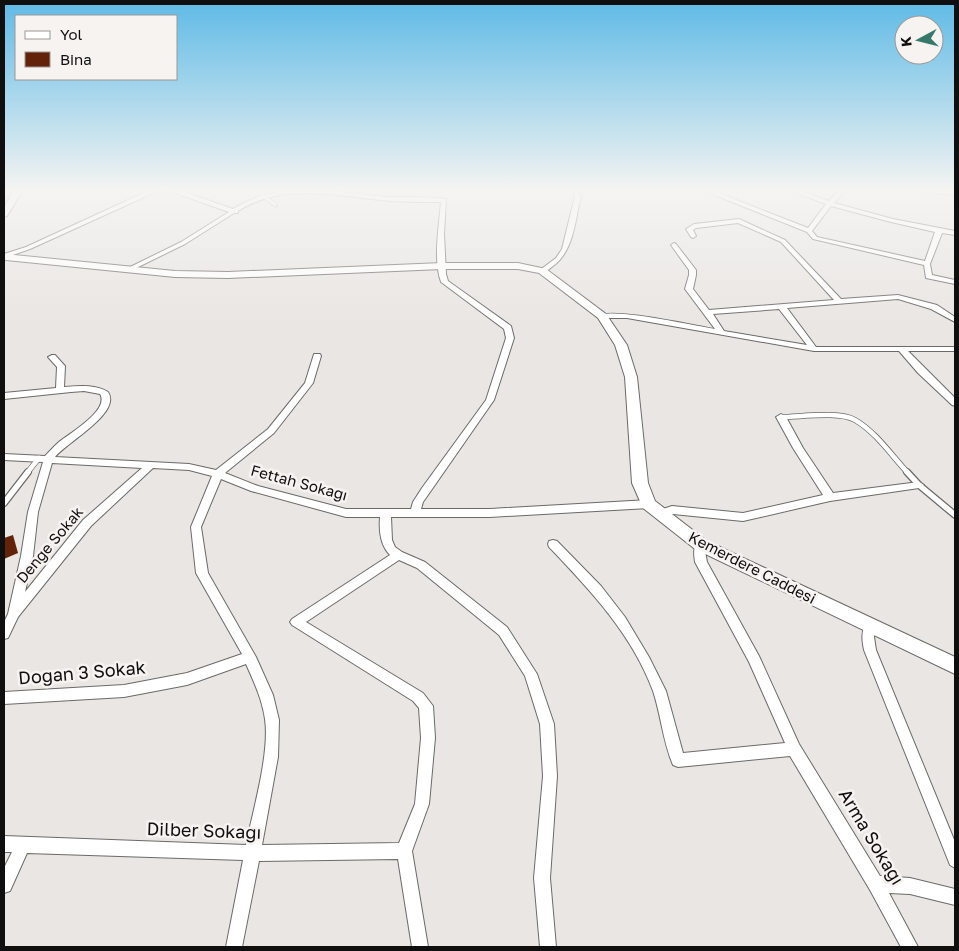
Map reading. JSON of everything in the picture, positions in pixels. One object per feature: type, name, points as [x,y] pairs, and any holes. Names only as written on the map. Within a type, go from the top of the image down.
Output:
[{"type":"street","points":[[5,256],[54,234]]},
{"type":"street","points":[[128,270],[198,234]]},
{"type":"street","points":[[415,512],[418,502],[426,490],[490,400],[510,338],[508,328],[445,282],[442,274],[440,234]]},
{"type":"street","points":[[542,271],[559,259],[565,249],[569,234]]},
{"type":"street","points":[[772,234],[783,241],[838,301]]},
{"type":"street","points":[[812,234],[815,238],[928,264]]},
{"type":"street","points":[[938,234],[928,264],[929,276],[955,282]]},
{"type":"street","points":[[674,245],[692,269],[693,274],[688,284],[689,289],[708,312],[720,332]]},
{"type":"street","name":"Kemerdere Caddesi","points":[[5,256],[167,274],[228,275],[442,266],[518,266],[542,271],[602,316],[622,345],[631,378],[640,484],[650,504],[701,545],[955,666]]},
{"type":"street","points":[[708,312],[892,297],[908,299],[934,307],[955,320]]},
{"type":"street","points":[[781,306],[814,349]]},
{"type":"street","points":[[602,316],[627,316],[814,349],[955,348]]},
{"type":"street","points":[[900,348],[955,403]]},
{"type":"street","points":[[234,947],[271,757],[272,720],[266,695],[250,657],[214,598],[202,573],[198,554],[196,527],[218,474],[271,431],[309,383],[317,356]]},
{"type":"street","points":[[52,357],[60,366],[60,390]]},
{"type":"street","points":[[4,396],[60,390],[102,391],[106,394],[107,400],[104,409],[96,418],[44,458],[33,512],[27,556],[14,614]]},
{"type":"street","points":[[781,417],[830,498]]},
{"type":"street","name":"Fettah Sokağı","points":[[4,457],[189,467],[218,474],[255,489],[346,512],[532,512],[650,504]]},
{"type":"street","name":"Denge Sokak","points":[[4,634],[14,614],[87,523],[152,464]]},
{"type":"street","points":[[661,514],[672,510],[750,516],[830,498],[919,485]]},
{"type":"street","points":[[386,512],[384,524],[391,549],[398,555],[421,565],[502,631],[531,674],[547,724],[550,776],[542,878],[548,947]]},
{"type":"street","points":[[553,544],[597,589],[622,620],[659,691],[678,760],[794,750]]},
{"type":"street","name":"Arma Sokağı","points":[[701,545],[699,551],[701,562],[755,660],[794,750],[876,884],[910,947]]},
{"type":"street","points":[[398,555],[296,622],[418,697],[426,706],[428,738],[422,804],[404,851],[420,947]]},
{"type":"street","points":[[870,626],[868,637],[870,650],[955,860]]},
{"type":"street","name":"Doğan 3 Sokak","points":[[4,698],[124,692],[187,679],[250,657]]},
{"type":"street","name":"Dilber Sokağı","points":[[4,844],[252,853],[404,851]]},
{"type":"street","points":[[4,885],[23,845]]},
{"type":"street","points":[[876,884],[910,886],[955,897]]},
{"type":"lane","points":[[781,417],[841,416],[855,420],[872,434],[919,485],[955,514]]},
{"type":"lane","points":[[4,503],[44,458]]},
{"type":"building","points":[[13,535],[18,553],[4,559],[4,538]]}]
